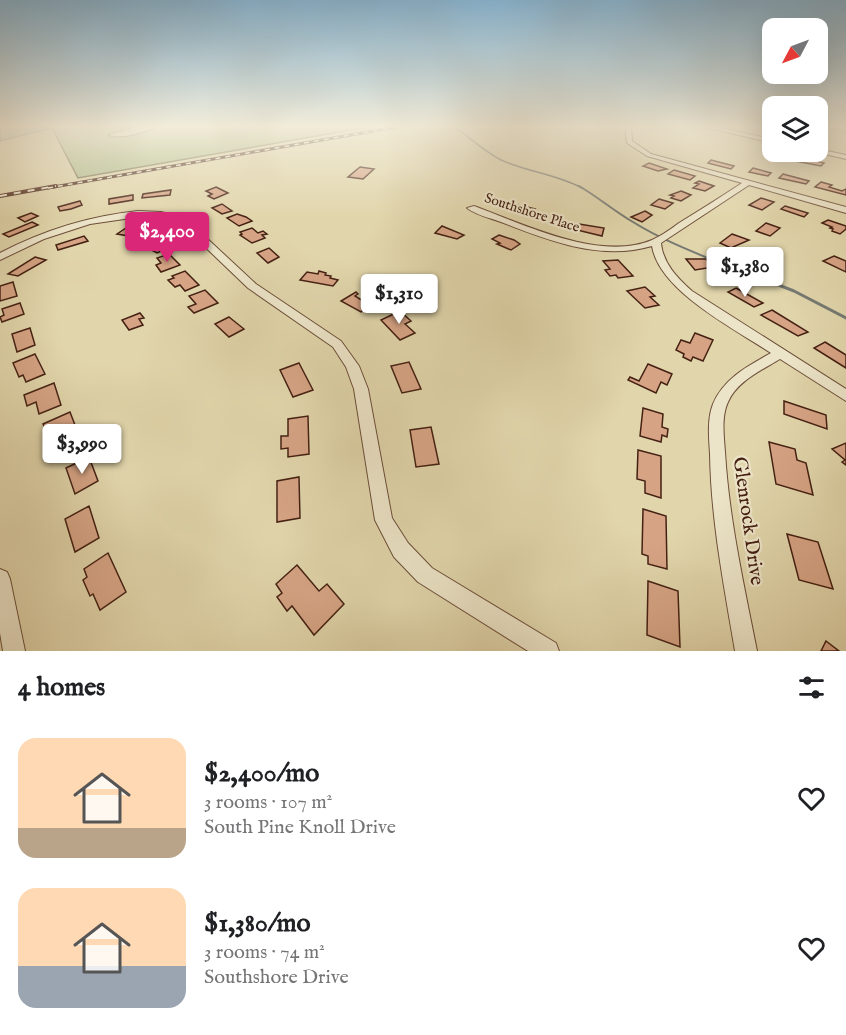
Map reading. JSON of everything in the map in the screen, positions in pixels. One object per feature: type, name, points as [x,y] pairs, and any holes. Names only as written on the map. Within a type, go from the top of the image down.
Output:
[{"type":"street","points":[[658,157],[846,210]]},
{"type":"street","points":[[749,182],[656,242],[656,249],[681,287],[846,396]]},
{"type":"street","name":"Southshore Place","points":[[471,208],[550,236],[586,245],[632,248],[644,247],[656,242]]},
{"type":"street","points":[[0,256],[27,243],[81,224],[120,216],[167,215],[182,220],[252,286],[337,344],[352,366],[362,389],[384,520],[400,550],[426,575],[548,651]]},
{"type":"street","name":"Glenrock Drive","points":[[746,651],[720,496],[717,424],[720,404],[734,382],[744,373],[780,354]]},
{"type":"street","points":[[0,579],[14,651]]},
{"type":"green space","points":[[67,157],[195,157],[78,178]]},
{"type":"building","points":[[711,160],[734,166],[731,169],[708,163]]},
{"type":"building","points":[[800,162],[824,163],[821,166]]},
{"type":"building","points":[[649,163],[667,169],[658,171],[643,166]]},
{"type":"building","points":[[360,167],[374,169],[363,179],[348,177]]},
{"type":"building","points":[[753,168],[771,173],[768,176],[749,172]]},
{"type":"building","points":[[674,170],[695,176],[690,180],[668,174]]},
{"type":"building","points":[[783,174],[809,181],[806,184],[779,178]]},
{"type":"building","points":[[699,181],[714,186],[705,191],[693,188],[699,184],[695,183]]},
{"type":"building","points":[[821,182],[842,191],[846,189],[846,195],[815,187]]},
{"type":"building","points":[[216,187],[228,193],[214,199],[208,196],[212,194],[206,191]]},
{"type":"building","points":[[171,190],[170,195],[142,198],[143,194]]},
{"type":"building","points":[[681,191],[691,195],[681,201],[671,198],[674,196],[670,195]]},
{"type":"building","points":[[133,195],[133,200],[109,204],[109,199]]},
{"type":"building","points":[[761,198],[774,202],[762,210],[749,205]]},
{"type":"building","points":[[659,199],[673,203],[665,209],[651,205]]},
{"type":"building","points":[[80,201],[82,205],[71,209],[60,211],[58,207]]},
{"type":"building","points":[[222,204],[232,211],[222,214],[212,208]]},
{"type":"building","points":[[514,204],[535,209],[530,214],[509,208]]},
{"type":"building","points":[[785,206],[808,213],[804,217],[781,209]]},
{"type":"building","points":[[645,211],[652,215],[642,222],[631,217]]},
{"type":"building","points":[[31,213],[38,216],[25,222],[18,218]]},
{"type":"building","points":[[237,214],[252,221],[239,226],[227,218]]},
{"type":"building","points":[[828,220],[846,226],[846,229],[840,234],[832,231],[833,229],[830,228],[832,227],[822,223]]},
{"type":"building","points":[[32,222],[38,225],[9,237],[3,234]]},
{"type":"building","points":[[766,223],[780,228],[770,236],[756,231]]},
{"type":"building","points":[[579,224],[604,228],[602,236],[577,230]]},
{"type":"building","points":[[442,226],[464,235],[457,239],[435,233]]},
{"type":"building","points":[[126,228],[147,233],[140,238],[117,234]]},
{"type":"building","points":[[252,228],[258,233],[263,231],[267,234],[262,235],[265,238],[252,243],[240,235],[242,234],[240,232]]},
{"type":"building","points":[[732,234],[749,240],[731,248],[720,243]]},
{"type":"building","points":[[499,235],[520,244],[511,250],[497,244],[500,243],[492,239]]},
{"type":"building","points":[[84,236],[88,241],[58,250],[56,245]]},
{"type":"building","points":[[155,239],[168,248],[157,253],[142,245]]},
{"type":"building","points":[[269,248],[279,257],[268,263],[257,253]]},
{"type":"building","points":[[169,254],[180,265],[161,272],[156,265],[161,263],[157,258]]},
{"type":"building","points":[[834,256],[846,261],[846,272],[823,261]]},
{"type":"building","points":[[35,257],[46,260],[18,276],[8,274]]},
{"type":"building","points":[[686,259],[706,259],[713,267],[695,270]]},
{"type":"building","points":[[618,260],[633,276],[618,278],[616,275],[610,276],[605,270],[610,269],[603,261]]},
{"type":"building","points":[[185,271],[199,285],[185,291],[180,285],[175,287],[168,280]]},
{"type":"building","points":[[319,271],[338,280],[333,286],[300,280],[307,272],[318,274]]},
{"type":"building","points":[[13,282],[17,296],[0,301],[0,286]]},
{"type":"building","points":[[645,287],[655,296],[650,297],[659,305],[645,308],[627,291]]},
{"type":"building","points":[[736,288],[763,303],[754,307],[728,292]]},
{"type":"building","points":[[205,290],[218,303],[194,313],[188,307],[196,304],[189,296]]},
{"type":"building","points":[[356,292],[358,294],[355,296],[371,306],[361,312],[341,301]]},
{"type":"building","points":[[20,303],[24,314],[2,322],[0,317],[4,315],[2,309]]},
{"type":"building","points":[[772,310],[808,332],[798,336],[761,315]]},
{"type":"building","points":[[400,311],[411,321],[405,324],[415,333],[400,340],[381,320]]},
{"type":"building","points":[[140,313],[144,318],[139,319],[143,325],[129,330],[122,320]]},
{"type":"building","points":[[229,317],[244,329],[229,337],[215,324]]},
{"type":"building","points":[[30,328],[35,345],[17,352],[12,334]]},
{"type":"building","points":[[695,333],[713,340],[703,361],[693,357],[691,361],[676,350],[681,340],[690,343]]},
{"type":"building","points":[[825,342],[846,355],[846,368],[814,348]]},
{"type":"building","points":[[35,354],[45,374],[26,382],[23,375],[19,377],[13,363]]},
{"type":"building","points":[[409,362],[421,389],[402,393],[391,366]]},
{"type":"building","points":[[299,363],[313,390],[293,397],[280,370]]},
{"type":"building","points":[[648,364],[672,374],[667,385],[661,382],[656,393],[628,380],[630,377],[639,381]]},
{"type":"building","points":[[54,383],[61,405],[39,414],[36,402],[27,406],[24,395]]},
{"type":"building","points":[[784,401],[826,415],[827,429],[784,414]]},
{"type":"building","points":[[643,408],[663,414],[662,427],[668,429],[667,437],[662,435],[661,442],[640,436]]},
{"type":"building","points":[[70,412],[80,438],[55,450],[43,424]]},
{"type":"building","points":[[308,416],[309,454],[288,457],[288,448],[281,449],[281,436],[288,436],[288,419]]},
{"type":"building","points":[[431,427],[439,464],[416,467],[410,430]]},
{"type":"building","points":[[769,442],[795,449],[797,460],[806,463],[813,495],[776,484]]},
{"type":"building","points":[[846,443],[846,465],[842,462],[845,460],[832,449]]},
{"type":"building","points":[[638,450],[661,456],[661,498],[645,493],[645,481],[637,479]]},
{"type":"building","points":[[89,457],[98,481],[75,494],[66,468]]},
{"type":"building","points":[[299,477],[300,518],[277,522],[277,481]]},
{"type":"building","points":[[89,506],[99,538],[75,552],[65,519]]},
{"type":"building","points":[[643,509],[666,516],[667,569],[648,564],[648,556],[642,554]]},
{"type":"building","points":[[787,534],[818,542],[833,589],[799,580]]},
{"type":"building","points":[[108,553],[126,592],[100,610],[83,580],[87,577],[84,569]]},
{"type":"building","points":[[297,565],[319,591],[327,584],[344,604],[314,635],[292,606],[287,611],[277,597],[282,593],[276,584]]},
{"type":"building","points":[[648,581],[678,591],[680,647],[647,635]]},
{"type":"building","points":[[826,641],[839,651],[821,651]]},
{"type":"waterway","points":[[497,157],[582,188]]},
{"type":"waterway","points":[[579,186],[644,228],[725,265]]},
{"type":"waterway","points":[[721,263],[794,291],[846,318]]},
{"type":"railway","points":[[48,188],[223,157]]},
{"type":"railway","points":[[0,196],[56,186]]}]
